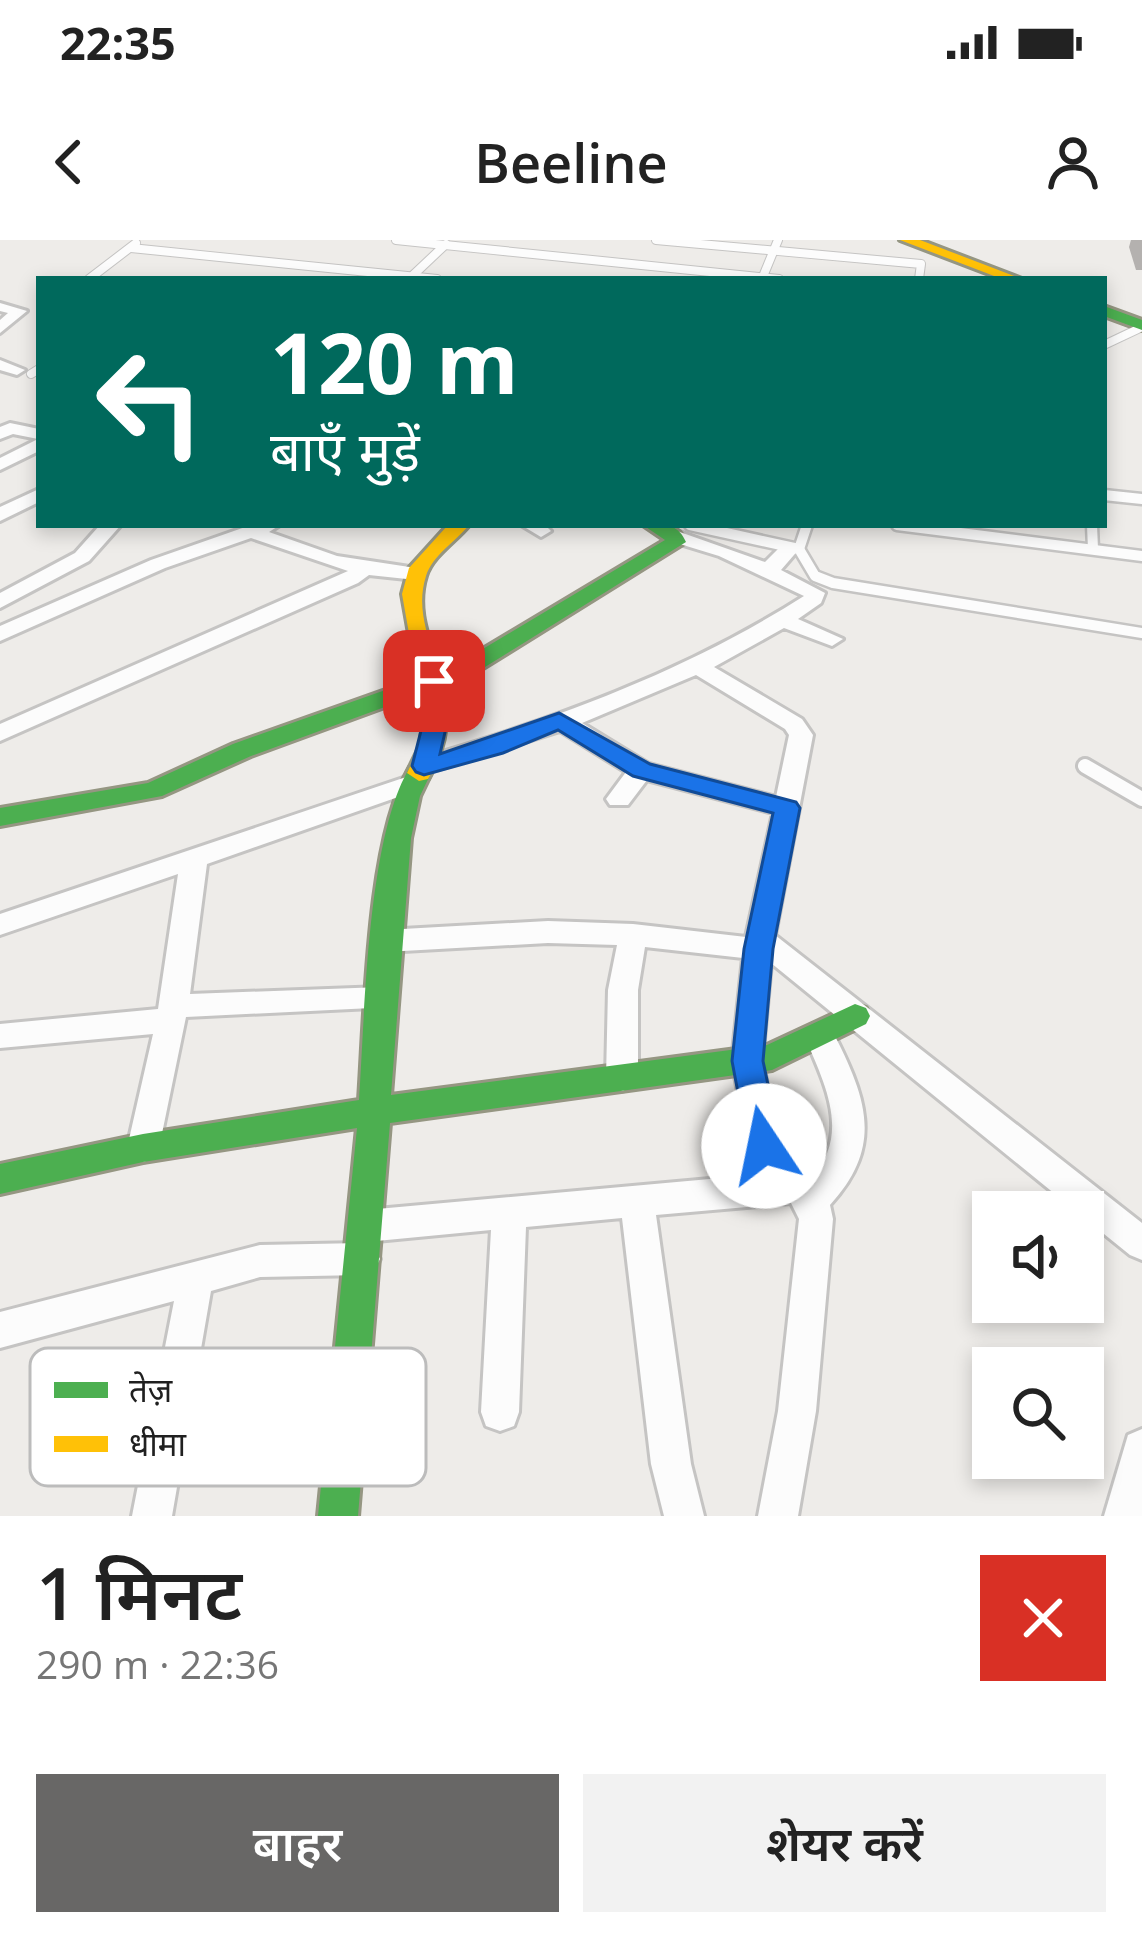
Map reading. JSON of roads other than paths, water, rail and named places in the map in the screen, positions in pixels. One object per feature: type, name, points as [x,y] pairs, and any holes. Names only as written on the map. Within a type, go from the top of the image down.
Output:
[{"type":"street","points":[[907,240],[1007,276]]},
{"type":"street","points":[[0,307],[20,311],[0,328]]},
{"type":"street","points":[[1107,312],[1142,326]]},
{"type":"street","points":[[0,434],[10,428],[36,433]]},
{"type":"street","points":[[0,465],[36,446]]},
{"type":"street","points":[[0,515],[36,497]]},
{"type":"street","points":[[0,602],[82,556],[108,528]]},
{"type":"street","points":[[183,555],[205,528]]},
{"type":"street","points":[[6,625],[261,528],[310,558],[362,570],[416,574]]},
{"type":"street","points":[[351,1348],[376,1111],[385,941],[398,848],[437,715],[434,681],[414,606],[416,574],[456,528]]},
{"type":"street","points":[[0,817],[153,790],[242,750],[464,670],[561,614],[676,529],[814,593],[814,599]]},
{"type":"street","points":[[769,571],[794,548]]},
{"type":"street","points":[[0,733],[351,579],[362,570]]},
{"type":"street","points":[[0,925],[494,747],[694,665],[814,599],[840,591]]},
{"type":"street","points":[[780,619],[832,639]]},
{"type":"street","points":[[694,665],[800,729],[760,944],[747,1061],[773,1189]]},
{"type":"street","points":[[559,720],[641,770],[787,808]]},
{"type":"street","points":[[619,799],[641,770]]},
{"type":"street","points":[[143,1148],[172,1013],[194,858]]},
{"type":"street","points":[[385,941],[548,932],[760,944],[1142,1244]]},
{"type":"street","points":[[622,1078],[623,990],[633,935]]},
{"type":"street","points":[[0,1036],[172,1013],[382,999]]},
{"type":"street","points":[[0,1179],[143,1148],[376,1111],[747,1061],[794,1050],[855,1016]]},
{"type":"street","points":[[778,1516],[797,1411],[816,1220],[813,1199],[844,1163],[853,1125],[820,1037]]},
{"type":"street","points":[[0,1330],[196,1276],[509,1213],[792,1187],[813,1199]]},
{"type":"street","points":[[637,1202],[671,1463],[684,1516]]},
{"type":"street","points":[[500,1412],[509,1213]]},
{"type":"street","points":[[183,1348],[196,1276]]},
{"type":"street","points":[[1124,1516],[1142,1449]]},
{"type":"street","points":[[152,1516],[158,1486]]},
{"type":"street","points":[[338,1516],[340,1486]]},
{"type":"lane","points":[[93,276],[140,240]]},
{"type":"lane","points":[[396,240],[744,276]]},
{"type":"lane","points":[[656,240],[921,264],[919,276]]},
{"type":"lane","points":[[763,276],[778,240]]},
{"type":"lane","points":[[412,276],[447,242]]},
{"type":"lane","points":[[131,248],[396,276]]},
{"type":"lane","points":[[340,276],[348,269]]},
{"type":"lane","points":[[1107,342],[1142,326]]},
{"type":"lane","points":[[1107,495],[1142,500]]},
{"type":"lane","points":[[794,548],[805,528]]},
{"type":"lane","points":[[922,528],[1142,556]]},
{"type":"lane","points":[[1092,528],[1093,549]]},
{"type":"lane","points":[[676,529],[794,548],[806,567],[833,583],[1142,633]]},
{"type":"lane","points":[[1085,766],[1142,799]]}]
